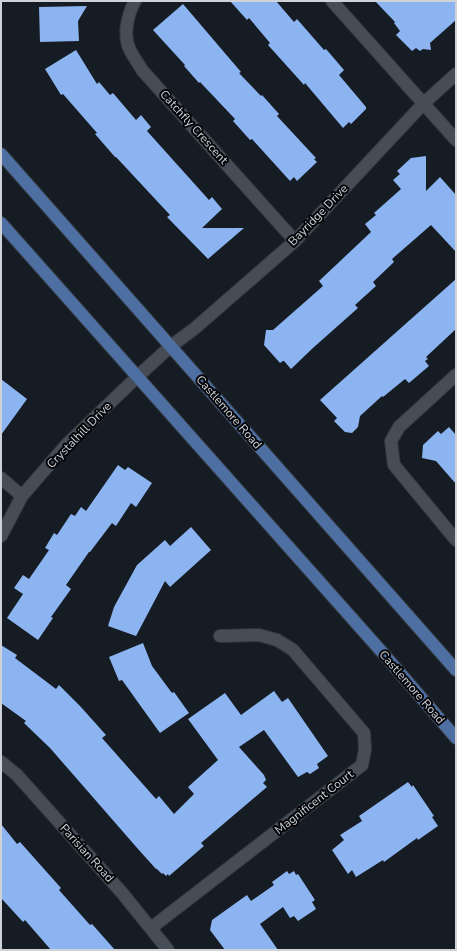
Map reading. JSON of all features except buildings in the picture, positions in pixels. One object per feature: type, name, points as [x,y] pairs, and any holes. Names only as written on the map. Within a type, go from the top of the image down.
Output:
[{"type":"main road","name":"Castlemore Road","points":[[1,154],[172,346],[413,623],[456,670]]},
{"type":"main road","name":"Castlemore Road","points":[[1,223],[381,651],[456,738]]},
{"type":"street","name":"Catchfly Crescent","points":[[135,1],[130,12],[126,33],[129,48],[142,70],[295,241]]},
{"type":"street","points":[[332,1],[456,140]]},
{"type":"street","name":"Bayridge Drive","points":[[172,346],[194,329],[295,241],[423,104],[456,74]]},
{"type":"street","name":"Crystalhill Drive","points":[[1,536],[22,496],[66,444],[172,346]]},
{"type":"street","points":[[456,375],[399,427],[392,441],[394,465],[456,540]]},
{"type":"street","points":[[1,478],[22,496]]},
{"type":"street","name":"Magnificent Court","points":[[151,928],[362,765],[365,750],[364,733],[293,650],[277,640],[259,635],[220,636]]},
{"type":"street","name":"Parisian Road","points":[[1,762],[22,781],[123,894],[168,950]]}]
